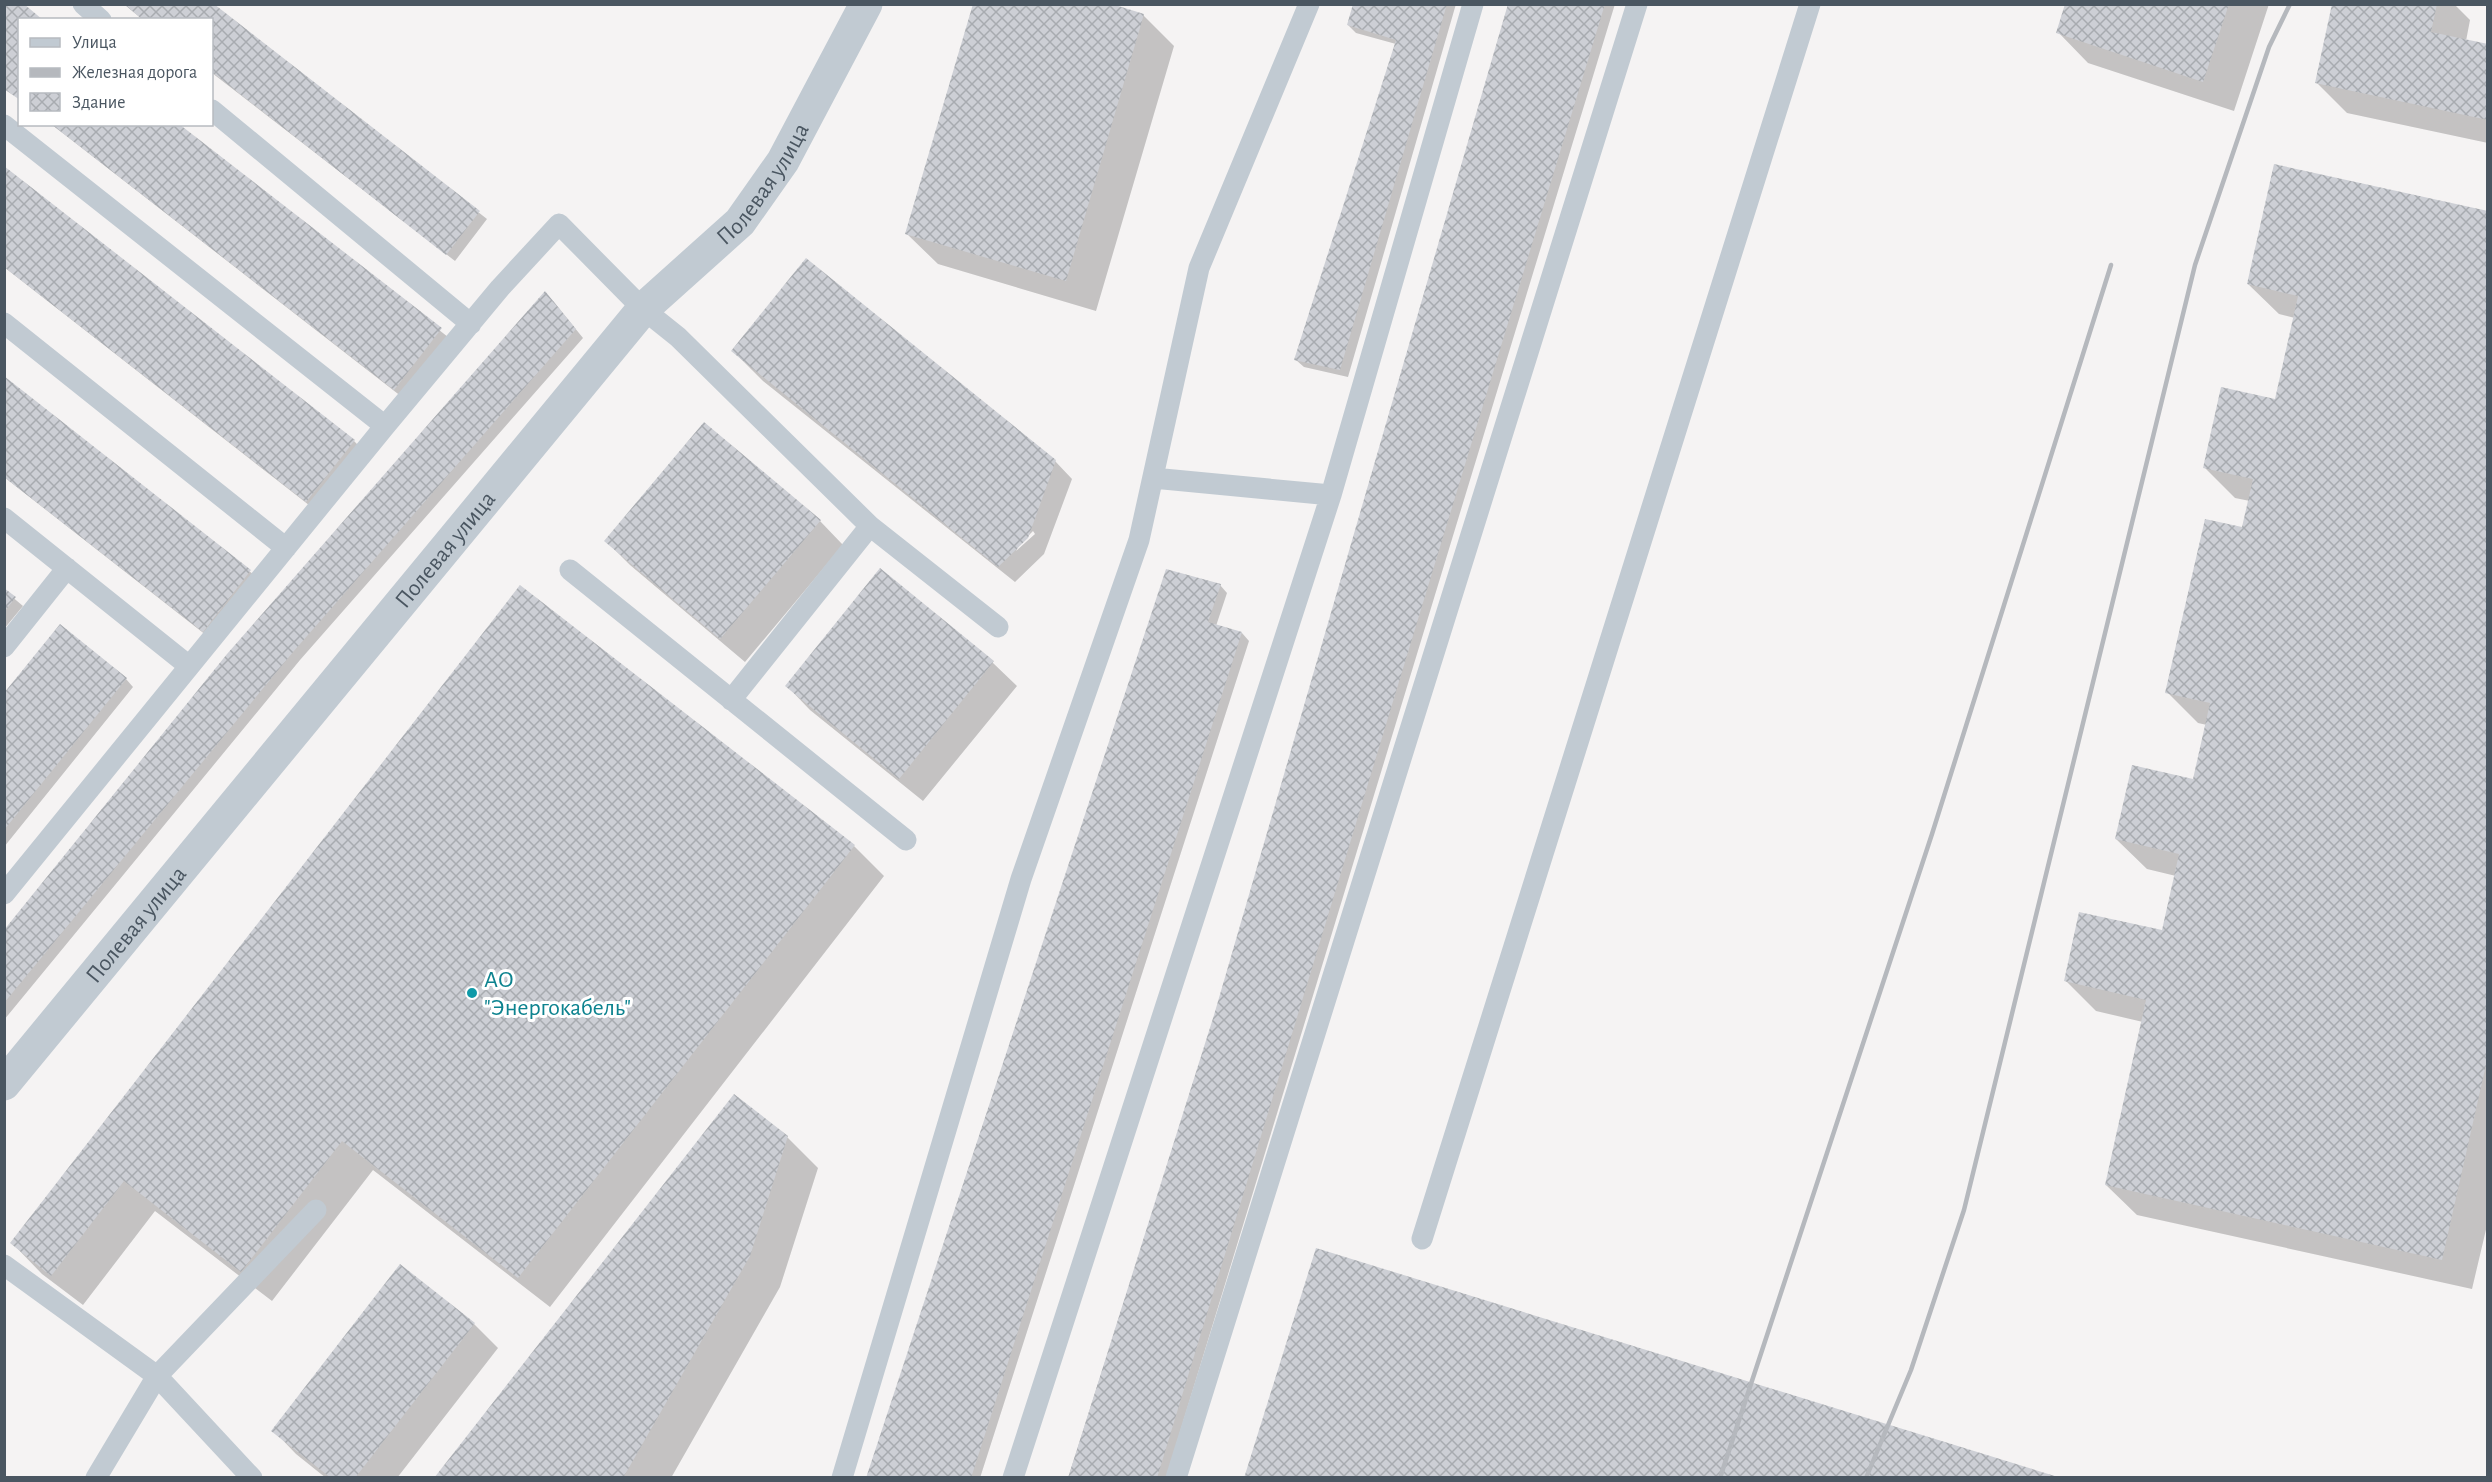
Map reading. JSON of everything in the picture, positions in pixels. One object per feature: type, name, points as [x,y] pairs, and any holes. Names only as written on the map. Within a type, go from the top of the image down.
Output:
[{"type":"street","name":"Полевая улица","points":[[4,1084],[643,309],[740,222],[783,161],[866,4]]},
{"type":"lane","points":[[83,4],[99,18]]},
{"type":"lane","points":[[842,1478],[1021,879],[1139,540],[1199,268],[1309,4]]},
{"type":"lane","points":[[1013,1478],[1331,495],[1473,4]]},
{"type":"lane","points":[[1176,1478],[1637,4]]},
{"type":"lane","points":[[1422,1239],[1810,4]]},
{"type":"lane","points":[[213,111],[471,324]]},
{"type":"lane","points":[[4,125],[385,426]]},
{"type":"lane","points":[[4,894],[385,426],[559,224],[643,309],[678,337],[870,526],[998,627]]},
{"type":"lane","points":[[4,323],[286,548]]},
{"type":"lane","points":[[1153,478],[1331,495]]},
{"type":"lane","points":[[4,518],[189,666]]},
{"type":"lane","points":[[731,700],[870,526]]},
{"type":"lane","points":[[4,647],[67,568]]},
{"type":"lane","points":[[570,570],[906,840]]},
{"type":"lane","points":[[96,1478],[157,1376],[316,1210]]},
{"type":"lane","points":[[4,1265],[157,1376],[252,1478]]},
{"type":"building","points":[[4,4],[24,4],[41,18],[18,18],[18,99],[4,89]]},
{"type":"building","points":[[124,4],[214,4],[480,211],[446,255],[213,73],[213,18],[141,18]]},
{"type":"building","points":[[973,4],[1112,4],[1144,14],[1066,281],[905,234]]},
{"type":"building","points":[[1353,4],[1447,4],[1340,370],[1294,360],[1396,40],[1347,25]]},
{"type":"building","points":[[1508,4],[1605,4],[1157,1478],[1068,1478],[1214,1015]]},
{"type":"building","points":[[2065,4],[2229,4],[2203,82],[2056,33]]},
{"type":"building","points":[[2332,4],[2437,4],[2431,32],[2488,44],[2488,120],[2315,83]]},
{"type":"building","points":[[54,126],[182,126],[442,328],[394,390]]},
{"type":"building","points":[[2274,164],[2488,211],[2488,1056],[2442,1260],[2105,1185],[2146,1000],[2064,981],[2079,912],[2162,930],[2179,854],[2115,839],[2132,765],[2193,779],[2210,703],[2165,693],[2205,519],[2242,527],[2253,479],[2203,468],[2221,387],[2275,399],[2298,296],[2247,284]]},
{"type":"building","points":[[4,166],[355,440],[306,502],[4,267]]},
{"type":"building","points":[[806,258],[1056,460],[1028,538],[998,567],[731,351]]},
{"type":"building","points":[[545,291],[576,329],[293,652],[4,1003],[4,930],[227,654]]},
{"type":"building","points":[[4,376],[251,570],[203,632],[4,477]]},
{"type":"building","points":[[704,422],[821,520],[720,639],[604,541]]},
{"type":"building","points":[[880,568],[994,661],[899,779],[785,686]]},
{"type":"building","points":[[1166,569],[1221,584],[1208,622],[1242,632],[971,1478],[866,1478]]},
{"type":"building","name":"АО \"Энергокабель\"","points":[[520,585],[855,845],[518,1278],[342,1141],[241,1272],[124,1181],[51,1276],[10,1243]]},
{"type":"building","points":[[4,588],[16,597],[4,612]]},
{"type":"building","points":[[60,624],[127,678],[4,830],[4,693]]},
{"type":"building","points":[[734,1094],[788,1136],[750,1256],[623,1478],[434,1478]]},
{"type":"building","points":[[1316,1248],[2058,1477],[2058,1478],[1244,1478]]},
{"type":"building","points":[[400,1264],[475,1323],[355,1478],[331,1478],[271,1431]]},
{"type":"railway","points":[[1866,1478],[1911,1370],[1964,1210],[2195,265],[2269,47],[2290,4]]},
{"type":"railway","points":[[1720,1478],[1932,834],[2111,265]]},
{"type":"place","name":"АО \"Энергокабель\"","points":[[472,993]]}]
